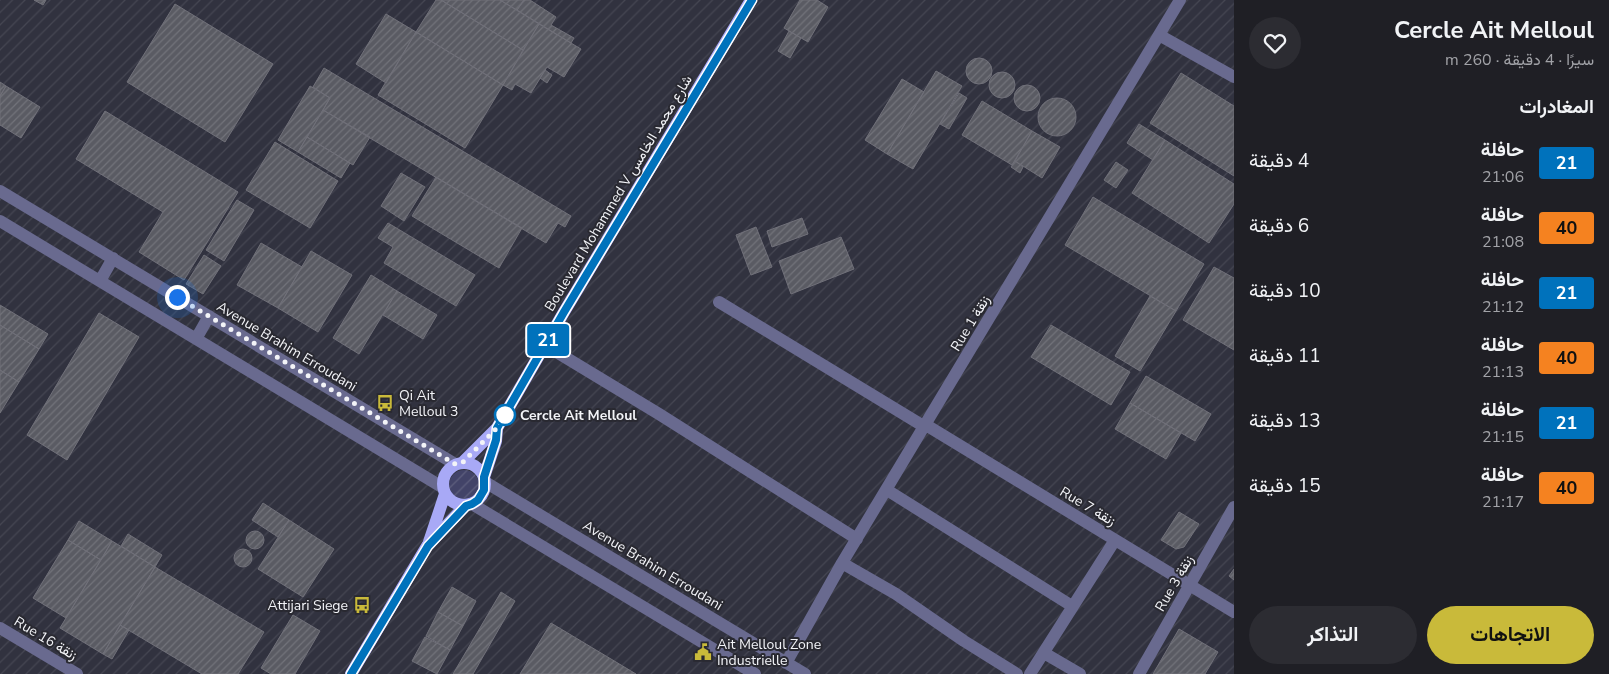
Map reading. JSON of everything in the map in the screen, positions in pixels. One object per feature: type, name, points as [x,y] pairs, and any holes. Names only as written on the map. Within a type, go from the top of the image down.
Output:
[{"type":"main road","name":"Boulevard Mohammed V شارع محمد الخامس","points":[[459,463],[497,428],[752,0]]},
{"type":"main road","name":"Boulevard Mohammed V شارع محمد الخامس","points":[[485,479],[496,440],[497,428]]},
{"type":"main road","points":[[350,674],[428,546],[469,505],[482,495],[485,479],[476,466],[459,463],[445,474],[444,491],[428,546]]},
{"type":"main road","points":[[444,491],[454,503],[469,505]]},
{"type":"street","name":"Rue 1 زنقة","points":[[786,663],[842,563],[926,426],[1180,0]]},
{"type":"street","points":[[1159,35],[1234,78]]},
{"type":"street","name":"Avenue Brahim Erroudani","points":[[0,191],[459,463]]},
{"type":"street","points":[[0,221],[444,491]]},
{"type":"street","points":[[100,281],[113,258]]},
{"type":"street","name":"Rue 7 زنقة","points":[[719,302],[1234,612]]},
{"type":"street","points":[[196,339],[209,316]]},
{"type":"street","points":[[545,345],[659,414],[857,539]]},
{"type":"street","name":"Avenue Brahim Erroudani","points":[[485,479],[805,674]]},
{"type":"street","points":[[887,490],[1072,606]]},
{"type":"street","points":[[469,505],[755,674]]},
{"type":"street","name":"Rue 3 زنقة","points":[[1139,674],[1234,507]]},
{"type":"street","points":[[1030,674],[1114,540]]},
{"type":"street","points":[[842,563],[896,594],[964,641],[1017,674]]},
{"type":"street","name":"Rue 16 زنقة","points":[[0,628],[77,674]]},
{"type":"street","points":[[1044,653],[1080,674]]},
{"type":"shaded area","points":[[0,0],[1234,0],[1234,674],[0,674]]},
{"type":"shaded area","points":[[464,470],[475,474],[479,485],[475,496],[464,500],[453,496],[449,485],[453,474]]},
{"type":"building","points":[[34,0],[46,0],[43,5]]},
{"type":"building","points":[[436,0],[441,0],[523,50],[503,85],[416,32]]},
{"type":"building","points":[[441,0],[500,0],[539,24],[523,50]]},
{"type":"building","points":[[500,0],[524,0],[517,10]]},
{"type":"building","points":[[524,0],[530,0],[556,17],[551,25],[574,38],[571,43],[517,10]]},
{"type":"building","points":[[800,0],[817,0],[828,7],[808,42],[784,28]]},
{"type":"building","points":[[175,4],[273,64],[225,142],[127,82]]},
{"type":"building","points":[[386,14],[416,32],[386,83],[356,64]]},
{"type":"building","points":[[539,24],[581,49],[564,77],[547,67],[531,93],[515,84],[512,90],[503,85]]},
{"type":"building","points":[[789,31],[801,38],[790,58],[778,51]]},
{"type":"building","points":[[416,32],[503,85],[465,148],[378,95]]},
{"type":"building","points":[[979,58],[988,62],[992,71],[988,80],[979,84],[970,80],[966,71],[970,62]]},
{"type":"building","points":[[324,68],[571,216],[565,227],[558,223],[546,243],[323,110],[330,98],[313,87]]},
{"type":"building","points":[[545,70],[552,75],[547,83],[540,78]]},
{"type":"building","points":[[936,71],[962,86],[913,169],[887,154]]},
{"type":"building","points":[[1002,72],[1011,76],[1015,85],[1011,94],[1002,98],[993,94],[989,85],[993,76]]},
{"type":"building","points":[[1181,73],[1234,106],[1234,176],[1150,123]]},
{"type":"building","points":[[902,79],[924,92],[887,154],[865,140]]},
{"type":"building","points":[[0,82],[6,86],[0,96]]},
{"type":"building","points":[[1027,85],[1036,89],[1040,98],[1036,107],[1027,111],[1018,107],[1014,98],[1018,89]]},
{"type":"building","points":[[6,86],[40,107],[21,138],[0,125],[0,96]]},
{"type":"building","points":[[310,86],[330,98],[298,152],[278,140]]},
{"type":"building","points":[[959,93],[967,98],[949,129],[940,124]]},
{"type":"building","points":[[1057,98],[1070,104],[1076,117],[1070,130],[1057,136],[1044,130],[1038,117],[1044,104]]},
{"type":"building","points":[[982,101],[1032,131],[1012,165],[962,135]]},
{"type":"building","points":[[323,110],[370,137],[353,165],[307,137]]},
{"type":"building","points":[[105,111],[238,192],[184,280],[139,252],[163,212],[76,159]]},
{"type":"building","points":[[1139,124],[1165,140],[1153,160],[1127,143]]},
{"type":"building","points":[[1032,131],[1060,147],[1042,178],[1015,161]]},
{"type":"building","points":[[307,137],[350,163],[341,178],[298,152]]},
{"type":"building","points":[[1165,140],[1234,184],[1234,204],[1209,243],[1132,193]]},
{"type":"building","points":[[275,142],[338,181],[310,228],[246,190]]},
{"type":"building","points":[[1015,161],[1023,167],[1020,173],[1011,167]]},
{"type":"building","points":[[1116,162],[1128,170],[1116,188],[1104,180]]},
{"type":"building","points":[[401,173],[425,187],[404,221],[381,206]]},
{"type":"building","points":[[436,177],[522,228],[499,268],[412,216]]},
{"type":"building","points":[[1093,197],[1204,264],[1176,311],[1065,245]]},
{"type":"building","points":[[237,200],[254,210],[224,261],[206,250]]},
{"type":"building","points":[[802,218],[808,234],[772,247],[767,231]]},
{"type":"building","points":[[388,223],[475,275],[456,306],[384,263],[393,247],[378,238]]},
{"type":"building","points":[[756,227],[772,267],[751,275],[736,235]]},
{"type":"building","points":[[841,237],[854,269],[791,294],[779,261]]},
{"type":"building","points":[[261,243],[302,267],[278,308],[237,285]]},
{"type":"building","points":[[311,251],[352,275],[318,332],[278,308]]},
{"type":"building","points":[[204,255],[221,266],[203,294],[186,284]]},
{"type":"building","points":[[1214,267],[1234,278],[1234,350],[1183,320]]},
{"type":"building","points":[[371,275],[397,291],[359,354],[333,338]]},
{"type":"building","points":[[397,291],[437,315],[423,339],[383,315]]},
{"type":"building","points":[[1150,296],[1176,311],[1140,371],[1115,356]]},
{"type":"building","points":[[0,305],[48,334],[39,349],[0,325]]},
{"type":"building","points":[[99,313],[139,337],[67,460],[27,435]]},
{"type":"building","points":[[0,325],[39,349],[19,382],[0,370]]},
{"type":"building","points":[[1051,325],[1130,372],[1111,405],[1031,357]]},
{"type":"building","points":[[0,370],[19,382],[0,413]]},
{"type":"building","points":[[1146,376],[1211,414],[1195,441],[1130,403]]},
{"type":"building","points":[[1130,403],[1181,433],[1166,459],[1115,429]]},
{"type":"building","points":[[263,503],[289,520],[278,537],[252,520]]},
{"type":"building","points":[[1179,512],[1199,524],[1184,547],[1176,549],[1161,540]]},
{"type":"building","points":[[289,520],[334,549],[303,597],[258,569]]},
{"type":"building","points":[[79,521],[112,541],[101,560],[68,540]]},
{"type":"building","points":[[251,531],[259,531],[264,536],[262,547],[251,549],[246,544],[246,536]]},
{"type":"building","points":[[128,534],[162,555],[155,567],[121,546]]},
{"type":"building","points":[[68,540],[101,560],[66,618],[33,598]]},
{"type":"building","points":[[112,541],[155,567],[103,654],[60,628]]},
{"type":"building","points":[[239,549],[247,549],[252,554],[250,565],[239,567],[234,562],[234,554]]},
{"type":"building","points":[[155,567],[264,632],[238,674],[202,674],[120,625]]},
{"type":"building","points":[[1234,569],[1234,580],[1229,576]]},
{"type":"building","points":[[452,587],[476,601],[463,626],[438,612]]},
{"type":"building","points":[[501,592],[515,601],[473,674],[453,674]]},
{"type":"building","points":[[438,612],[463,626],[450,650],[426,636]]},
{"type":"building","points":[[293,615],[320,631],[295,674],[271,674],[261,668]]},
{"type":"building","points":[[551,623],[636,674],[520,674]]},
{"type":"building","points":[[120,625],[129,630],[112,659],[103,654]]},
{"type":"building","points":[[1179,629],[1218,652],[1205,674],[1153,674]]},
{"type":"building","points":[[425,637],[450,650],[437,674],[412,661]]},
{"type":"bus line","name":"21","points":[[351,674],[428,546],[466,506],[478,500],[482,495],[485,483],[484,477],[488,470],[496,440],[497,428],[564,312],[752,0]]},
{"type":"place","name":"Qi Ait Melloul 3","points":[[385,403]]},
{"type":"place","name":"Cercle Ait Melloul","points":[[505,415]]},
{"type":"place","name":"Attijari Siege","points":[[362,605]]},
{"type":"place","name":"Ait Melloul Zone Industrielle","points":[[703,652]]},
{"type":"route","points":[[177,297],[455,464],[463,462],[497,428],[506,412],[505,415]]}]
